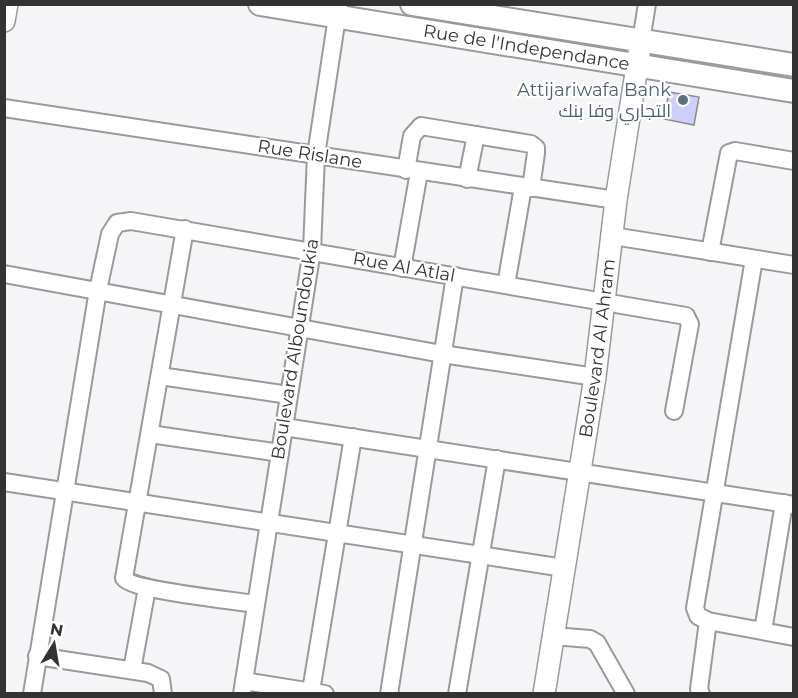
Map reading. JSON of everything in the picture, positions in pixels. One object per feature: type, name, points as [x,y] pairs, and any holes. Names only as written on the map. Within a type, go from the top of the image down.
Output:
[{"type":"main road","name":"Rue de l'Independance","points":[[260,4],[338,11],[637,66],[794,91]]},
{"type":"main road","name":"Rue de l'Independance","points":[[412,4],[794,65]]},
{"type":"street","points":[[4,21],[7,4]]},
{"type":"street","name":"Boulevard Al Ahram","points":[[544,693],[595,377],[606,301],[616,200],[647,4]]},
{"type":"street","name":"Boulevard Alboundoukia","points":[[243,687],[312,250],[315,155],[338,11]]},
{"type":"street","name":"Rue Rislane","points":[[4,108],[616,200]]},
{"type":"street","points":[[402,268],[413,171],[412,136],[421,126],[531,144],[536,148],[506,285]]},
{"type":"street","points":[[467,179],[476,135]]},
{"type":"street","points":[[710,252],[729,153],[735,151],[794,161]]},
{"type":"street","name":"Rue Al Atlal","points":[[98,290],[110,234],[117,223],[131,221],[312,250],[402,268],[686,316],[689,321],[674,411]]},
{"type":"street","points":[[185,230],[123,574],[128,584],[256,604]]},
{"type":"street","points":[[613,236],[794,265]]},
{"type":"street","points":[[754,259],[695,608],[698,616],[708,621],[794,637]]},
{"type":"street","points":[[4,274],[442,354],[595,377]]},
{"type":"street","points":[[389,693],[455,276]]},
{"type":"street","points":[[32,693],[98,290]]},
{"type":"street","points":[[160,376],[289,395]]},
{"type":"street","points":[[284,427],[789,504],[763,631]]},
{"type":"street","points":[[150,434],[280,453]]},
{"type":"street","points":[[243,687],[318,692],[353,437]]},
{"type":"street","points":[[457,693],[497,459]]},
{"type":"street","points":[[4,482],[564,568]]},
{"type":"street","points":[[132,670],[147,588]]},
{"type":"street","points":[[697,692],[708,621]]},
{"type":"street","points":[[553,636],[590,639],[597,643],[626,693]]},
{"type":"street","points":[[37,656],[132,670],[162,686]]},
{"type":"building","points":[[669,92],[699,97],[694,125],[664,119]]},
{"type":"place","name":"Attijariwafa Bank التجاري وفا بنك","points":[[683,100]]}]
